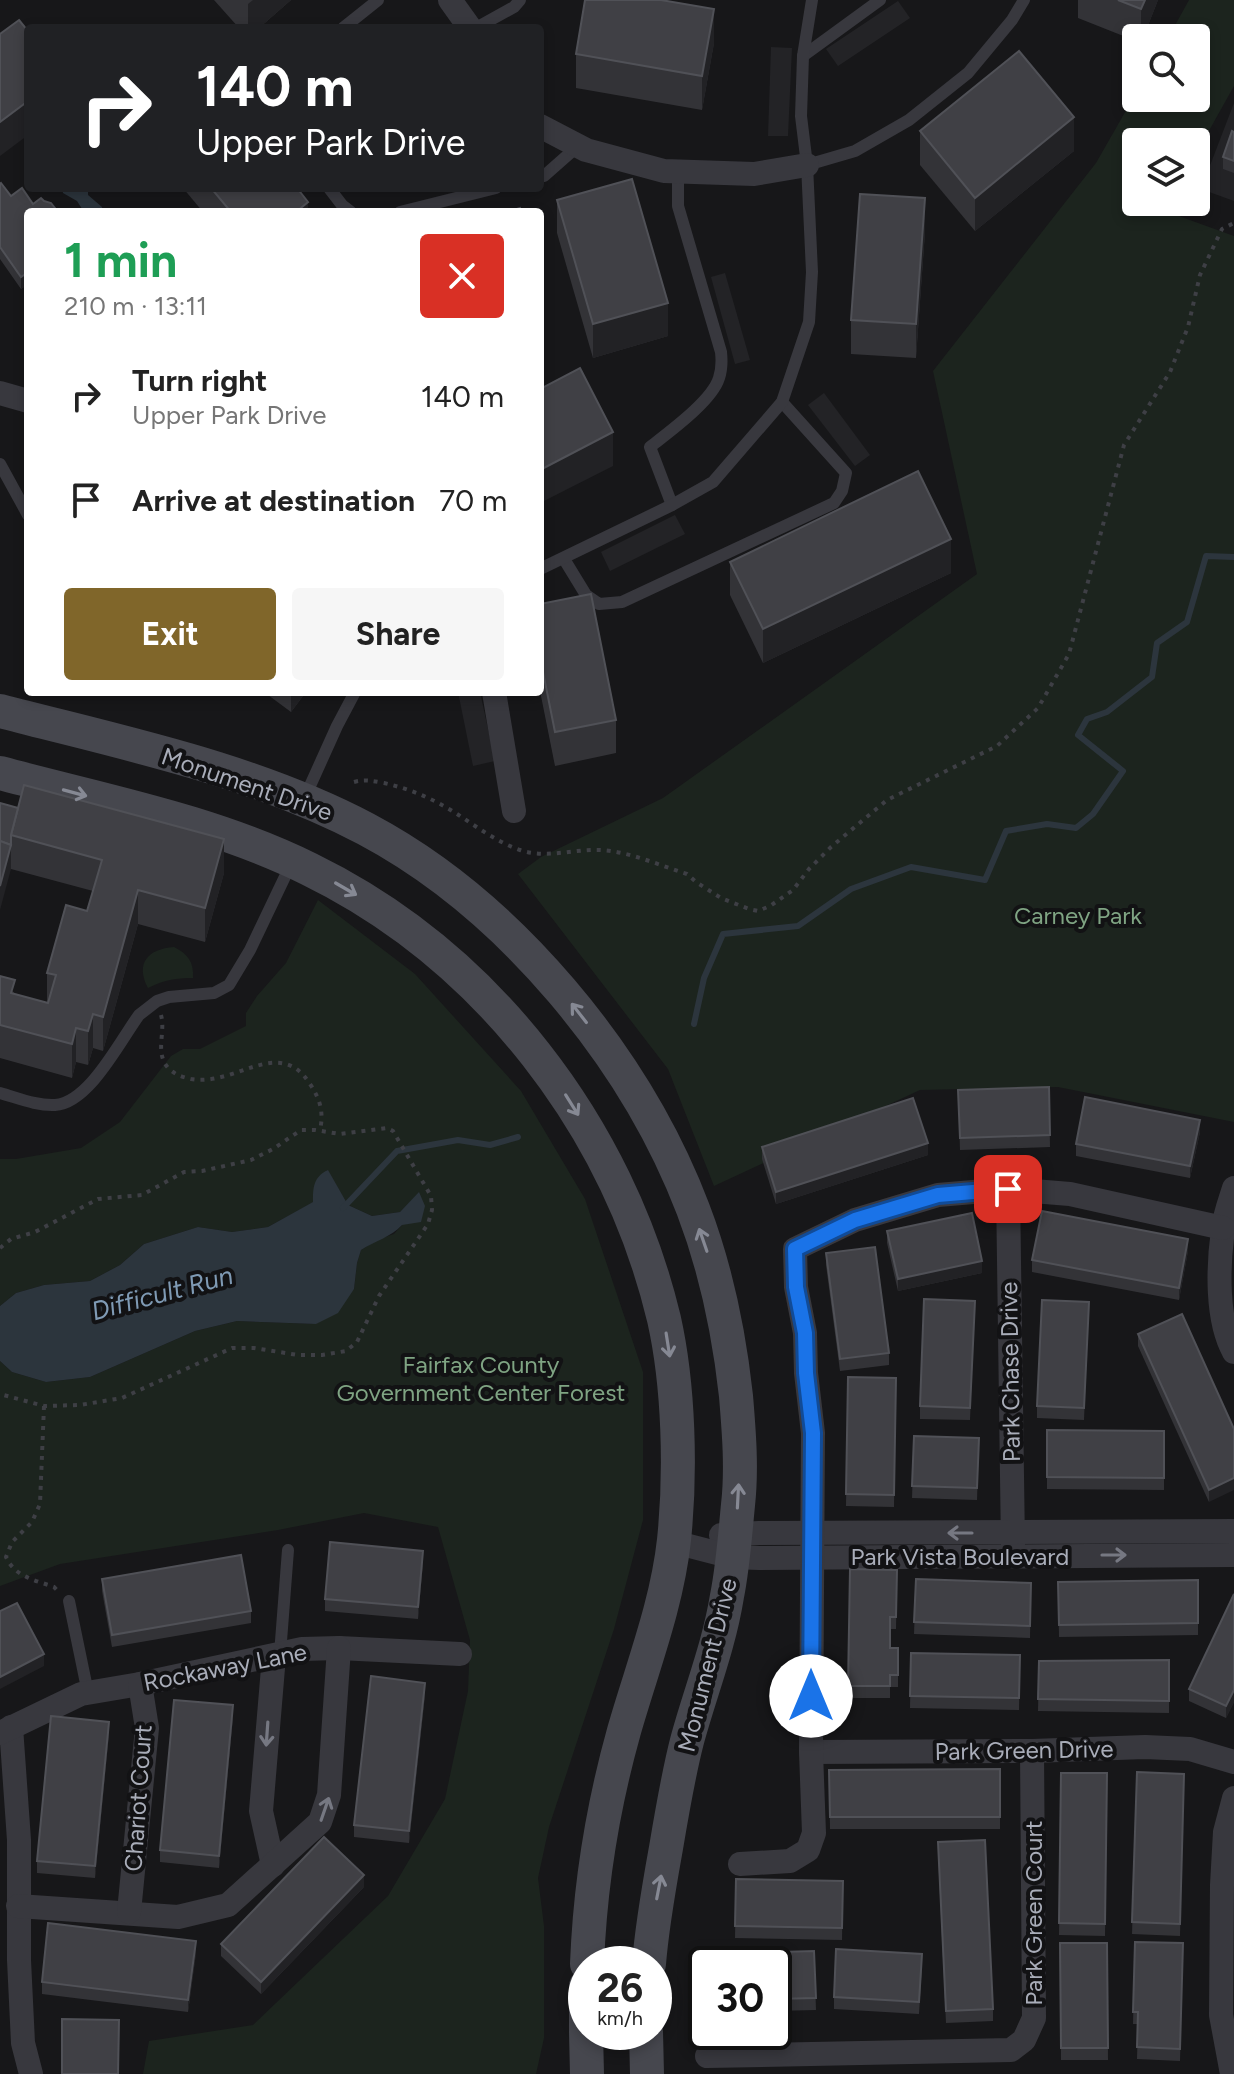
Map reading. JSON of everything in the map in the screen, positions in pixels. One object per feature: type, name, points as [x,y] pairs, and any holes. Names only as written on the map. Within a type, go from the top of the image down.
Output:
[{"type":"main road","name":"Monument Drive","points":[[0,711],[221,770],[304,799],[389,842],[434,871],[483,910],[569,1001],[616,1063],[674,1164],[712,1264],[724,1319],[733,1367],[737,1414],[739,1499],[727,1598],[679,1776],[650,1946]]},
{"type":"main road","points":[[0,773],[214,831],[292,861],[349,890],[385,913],[422,939],[487,997],[534,1051],[559,1085],[617,1185],[646,1259],[664,1321],[672,1367],[677,1479],[674,1542],[652,1640],[614,1770],[593,1885],[588,1946]]},
{"type":"main road","points":[[586,2050],[587,2074]]},
{"type":"main road","points":[[646,2050],[647,2074]]},
{"type":"street","points":[[450,0],[467,24]]},
{"type":"street","points":[[544,128],[586,150],[678,173],[754,174],[807,165]]},
{"type":"street","points":[[0,393],[24,400]]},
{"type":"street","points":[[495,696],[514,811]]},
{"type":"street","points":[[1234,1188],[1223,1228],[1219,1285],[1226,1338],[1234,1352]]},
{"type":"street","points":[[740,1864],[790,1861],[808,1850],[814,1833],[811,1752],[813,1433],[805,1333],[796,1287],[795,1249],[855,1220],[938,1195],[1008,1189],[1070,1194],[1223,1228]]},
{"type":"street","name":"Park Chase Drive","points":[[1008,1189],[1012,1544]]},
{"type":"street","name":"Park Vista Boulevard","points":[[674,1542],[734,1545],[811,1558],[1234,1531]]},
{"type":"street","name":"Park Vista Boulevard","points":[[734,1545],[811,1533],[1234,1555]]},
{"type":"street","points":[[18,1906],[178,1917],[228,1905],[320,1822],[329,1795],[339,1648]]},
{"type":"street","name":"Rockaway Lane","points":[[6,1730],[81,1694],[302,1649],[460,1654]]},
{"type":"street","points":[[273,1865],[261,1811],[277,1655]]},
{"type":"street","name":"Chariot Court","points":[[129,1912],[147,1728],[140,1684]]},
{"type":"street","points":[[6,1730],[9,1839],[18,1906],[9,1964],[31,2074]]},
{"type":"street","name":"Park Green Drive","points":[[811,1752],[1145,1747],[1190,1749],[1234,1762]]},
{"type":"street","name":"Park Green Court","points":[[707,2056],[1011,2050],[1024,2040],[1034,2018],[1032,1751]]},
{"type":"street","points":[[1232,2074],[1221,2015],[1225,1832],[1234,1798]]},
{"type":"lane","points":[[348,24],[378,0]]},
{"type":"lane","points":[[483,24],[514,7],[520,0]]},
{"type":"lane","points":[[544,567],[713,482],[782,402],[809,322],[812,272],[807,165],[801,116],[803,56],[812,0]]},
{"type":"lane","points":[[803,56],[880,0]]},
{"type":"lane","points":[[807,165],[855,151],[909,120],[968,73],[1012,20],[1024,0]]},
{"type":"lane","points":[[544,176],[578,146]]},
{"type":"lane","points":[[672,505],[650,447],[690,415],[719,382],[722,366],[721,352],[678,206],[678,173]]},
{"type":"lane","points":[[332,192],[346,208]]},
{"type":"lane","points":[[416,208],[480,192]]},
{"type":"lane","points":[[564,559],[586,595],[599,604],[622,602],[834,503],[842,491],[846,473],[782,402]]},
{"type":"lane","points":[[0,464],[24,508]]},
{"type":"lane","points":[[304,799],[353,696]]},
{"type":"lane","points":[[0,1093],[41,1105],[59,1105],[76,1098],[92,1084],[139,1015],[157,1001],[214,993],[229,985],[250,950],[292,861]]},
{"type":"lane","points":[[277,1655],[288,1550]]},
{"type":"lane","points":[[69,1601],[88,1693]]},
{"type":"path","points":[[354,782],[369,780],[424,796],[520,850],[534,854],[588,849],[612,851],[687,874],[721,898],[749,909],[758,911],[770,906],[793,890],[831,847],[887,800],[997,746],[1038,708],[1069,654],[1124,445],[1170,372],[1188,327],[1200,275],[1222,229],[1234,223]]},
{"type":"path","points":[[157,1001],[163,1024],[163,1061],[178,1076],[196,1080],[218,1079],[271,1061],[296,1067],[321,1103],[323,1117],[320,1130]]},
{"type":"path","points":[[0,1248],[11,1239],[43,1229],[98,1199],[142,1195],[184,1172],[251,1160],[301,1130],[340,1134],[387,1128],[393,1131],[431,1196],[432,1210],[428,1224],[379,1296],[357,1342],[346,1351],[310,1355],[232,1348],[122,1398],[80,1405],[44,1406],[0,1394]]},
{"type":"path","points":[[44,1406],[40,1504],[32,1522],[12,1542],[6,1557],[11,1567],[23,1576],[54,1587],[69,1601]]},
{"type":"shaded area","points":[[898,1],[910,18],[838,66],[826,49]]},
{"type":"shaded area","points":[[771,47],[792,48],[788,136],[768,136]]},
{"type":"shaded area","points":[[1234,103],[1234,201],[1210,192],[1210,166]]},
{"type":"shaded area","points":[[725,273],[750,360],[735,364],[711,277]]},
{"type":"shaded area","points":[[824,393],[870,455],[855,466],[808,405]]},
{"type":"shaded area","points":[[675,515],[685,534],[610,571],[601,552]]},
{"type":"shaded area","points":[[459,696],[481,696],[495,761],[473,766]]},
{"type":"green space","name":"Carney Park","points":[[1189,0],[1234,0],[1234,86],[1210,129],[1122,128],[1122,216],[1179,216],[1234,236],[1234,1122],[1058,1087],[920,1090],[714,1186],[668,1069],[518,874],[541,857],[663,798],[977,574],[933,371],[1096,163],[1125,112],[1210,112],[1210,24],[1176,24]]},
{"type":"green space","name":"Fairfax County Government Center Forest","points":[[318,900],[415,974],[521,1091],[585,1199],[643,1372],[643,1520],[614,1629],[549,1827],[538,1878],[544,1926],[544,2038],[536,2074],[143,2074],[149,2041],[253,2025],[388,1896],[445,1799],[468,1691],[470,1640],[438,1527],[364,1513],[278,1530],[60,1564],[0,1586],[0,1361],[12,1372],[46,1382],[90,1377],[195,1331],[237,1321],[316,1324],[354,1289],[361,1250],[376,1240],[394,1234],[419,1193],[400,1212],[372,1216],[348,1205],[327,1170],[314,1202],[268,1227],[232,1232],[198,1227],[144,1244],[120,1265],[90,1281],[44,1285],[16,1293],[0,1306],[0,1159],[81,1148],[120,1122],[171,1056],[183,1049],[200,1049],[246,1026],[246,1013],[286,963]]},
{"type":"green space","points":[[174,947],[189,959],[193,978],[170,980],[148,988],[143,971],[146,959],[157,951]]},
{"type":"water","points":[[88,192],[102,208],[81,208],[77,201],[63,193]]},
{"type":"water","points":[[328,1170],[348,1205],[372,1216],[400,1212],[419,1192],[425,1206],[421,1222],[402,1225],[361,1250],[354,1289],[338,1313],[316,1324],[237,1321],[195,1331],[90,1377],[46,1382],[12,1372],[0,1361],[0,1306],[16,1293],[44,1285],[90,1281],[120,1265],[144,1244],[198,1227],[232,1232],[268,1227],[313,1202],[317,1180]]},
{"type":"building","points":[[585,0],[661,0],[714,9],[702,76],[576,54]]},
{"type":"building","points":[[1118,0],[1145,0],[1141,9]]},
{"type":"building","points":[[19,20],[24,26],[24,104],[0,122],[0,34]]},
{"type":"building","points":[[1019,51],[1074,117],[975,198],[920,131]]},
{"type":"building","points":[[1234,132],[1234,161],[1223,157]]},
{"type":"building","points":[[632,179],[668,303],[593,324],[557,200]]},
{"type":"building","points":[[0,184],[11,196],[22,188],[33,204],[41,198],[55,208],[24,208],[24,275],[21,277],[0,247]]},
{"type":"building","points":[[214,192],[300,192],[308,202],[301,208],[228,208]]},
{"type":"building","points":[[860,194],[925,198],[916,324],[851,320]]},
{"type":"building","points":[[580,368],[613,432],[544,468],[544,387]]},
{"type":"building","points":[[918,471],[951,539],[763,629],[730,562]]},
{"type":"building","points":[[591,594],[616,720],[555,732],[544,677],[544,603]]},
{"type":"building","points":[[24,785],[224,839],[205,908],[138,890],[103,1017],[93,1014],[88,1031],[76,1028],[72,1044],[0,1025],[0,976],[15,980],[11,993],[48,1003],[56,975],[47,973],[66,905],[87,911],[102,860],[11,835]]},
{"type":"building","points":[[0,803],[18,808],[11,845],[0,841]]},
{"type":"building","points":[[0,841],[11,845],[0,886]]},
{"type":"building","points":[[1049,1087],[1050,1135],[960,1138],[958,1090]]},
{"type":"building","points":[[1085,1097],[1200,1120],[1190,1166],[1076,1144]]},
{"type":"building","points":[[913,1098],[928,1143],[776,1192],[762,1147]]},
{"type":"building","points":[[1042,1211],[1188,1239],[1179,1288],[1032,1260]]},
{"type":"building","points":[[972,1213],[982,1261],[898,1279],[887,1231]]},
{"type":"building","points":[[875,1247],[889,1353],[840,1359],[826,1253]]},
{"type":"building","points":[[924,1299],[975,1301],[970,1408],[920,1406]]},
{"type":"building","points":[[1042,1300],[1089,1302],[1084,1408],[1037,1406]]},
{"type":"building","points":[[1182,1314],[1234,1429],[1234,1478],[1209,1490],[1138,1334]]},
{"type":"building","points":[[848,1377],[896,1378],[894,1495],[846,1494]]},
{"type":"building","points":[[1047,1430],[1164,1431],[1164,1478],[1047,1477]]},
{"type":"building","points":[[914,1436],[979,1438],[977,1488],[912,1486]]},
{"type":"building","points":[[330,1542],[423,1551],[418,1607],[325,1599]]},
{"type":"building","points":[[241,1555],[251,1611],[112,1635],[102,1579]]},
{"type":"building","points":[[850,1569],[897,1570],[896,1617],[890,1617],[890,1648],[898,1648],[898,1675],[890,1675],[890,1686],[848,1686]]},
{"type":"building","points":[[916,1579],[1031,1583],[1030,1626],[914,1622]]},
{"type":"building","points":[[1198,1580],[1198,1623],[1059,1625],[1058,1582]]},
{"type":"building","points":[[1234,1594],[1234,1690],[1226,1706],[1189,1689]]},
{"type":"building","points":[[17,1603],[44,1654],[0,1677],[0,1611]]},
{"type":"building","points":[[911,1653],[1020,1655],[1019,1698],[910,1696]]},
{"type":"building","points":[[1169,1660],[1169,1701],[1038,1699],[1039,1661]]},
{"type":"building","points":[[371,1676],[425,1683],[409,1831],[354,1825]]},
{"type":"building","points":[[174,1700],[233,1705],[219,1856],[160,1850]]},
{"type":"building","points":[[51,1716],[109,1722],[95,1866],[37,1861]]},
{"type":"building","points":[[1000,1769],[1000,1817],[830,1817],[829,1770]]},
{"type":"building","points":[[1137,1772],[1184,1774],[1180,1924],[1132,1922]]},
{"type":"building","points":[[1061,1773],[1107,1773],[1105,1924],[1059,1923]]},
{"type":"building","points":[[324,1837],[364,1875],[261,1982],[221,1944]]},
{"type":"building","points":[[985,1840],[993,2009],[946,2011],[938,1842]]},
{"type":"building","points":[[736,1879],[843,1881],[842,1928],[735,1926]]},
{"type":"building","points":[[48,1923],[196,1941],[188,2000],[42,1982]]},
{"type":"building","points":[[1135,1942],[1183,1943],[1180,2049],[1137,2047],[1138,2012],[1133,2012]]},
{"type":"building","points":[[1060,1943],[1107,1943],[1108,2048],[1061,2048]]},
{"type":"building","points":[[836,1949],[922,1954],[919,2002],[834,1997]]},
{"type":"building","points":[[814,1951],[816,1998],[792,1999],[792,1952]]},
{"type":"building","points":[[62,2019],[119,2020],[118,2074],[62,2074]]},
{"type":"waterway","name":"Difficult Run","points":[[694,1024],[704,978],[723,934],[798,926],[851,889],[911,867],[985,880],[1006,831],[1047,824],[1076,828],[1093,814],[1123,771],[1078,735],[1087,719],[1107,712],[1152,677],[1157,643],[1187,622],[1206,556],[1234,557]]},
{"type":"waterway","name":"Difficult Run","points":[[343,1208],[397,1151],[458,1140],[490,1145],[518,1137]]},
{"type":"route","points":[[811,1696],[813,1433],[805,1333],[796,1287],[795,1249],[855,1220],[938,1195],[1008,1189]]}]
